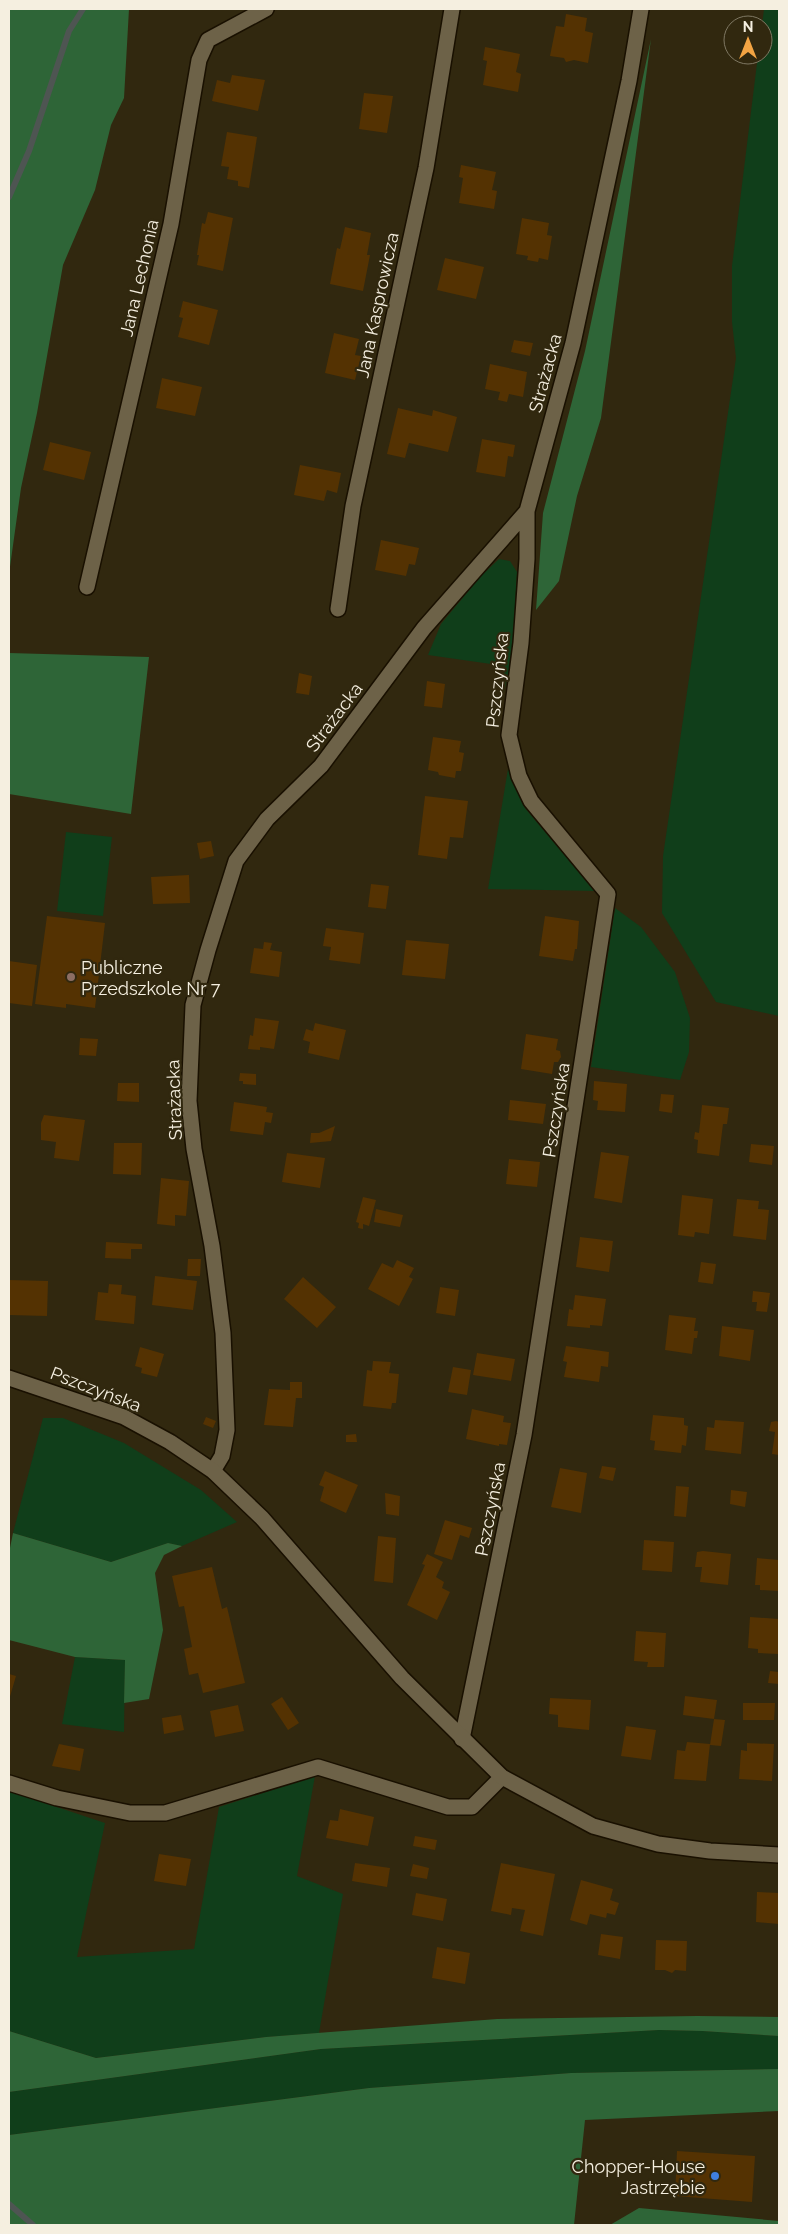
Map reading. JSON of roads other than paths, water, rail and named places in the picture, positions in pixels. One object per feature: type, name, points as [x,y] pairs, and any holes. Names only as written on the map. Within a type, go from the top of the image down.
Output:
[{"type":"street","name":"Jana Lechonia","points":[[87,587],[171,224],[199,60],[208,40],[266,9]]},
{"type":"street","name":"Jana Kasprowicza","points":[[338,609],[353,506],[426,168],[452,9]]},
{"type":"street","name":"Strażacka","points":[[213,1471],[222,1456],[227,1430],[223,1333],[212,1246],[194,1149],[190,1101],[193,1006],[236,861],[267,819],[321,766],[424,628],[527,512],[573,343],[628,81],[641,9]]},
{"type":"street","name":"Pszczyńska","points":[[462,1739],[524,1435],[608,894],[531,801],[519,776],[509,735],[522,624],[527,560],[527,512]]},
{"type":"street","name":"Pszczyńska","points":[[9,1378],[124,1417],[170,1442],[213,1471],[262,1518],[402,1678],[502,1777],[593,1826],[658,1844],[710,1851],[779,1855]]},
{"type":"street","points":[[9,1782],[57,1798],[121,1811],[165,1813],[318,1767],[448,1807],[472,1807],[502,1777]]},
{"type":"waterway","points":[[9,197],[29,151],[69,31],[83,9]]},
{"type":"waterway","points":[[9,2204],[33,2225]]},
{"type":"place","name":"Publiczne Przedszkole Nr 7","points":[[71,977]]},
{"type":"place","name":"Chopper-House Jastrzębie","points":[[715,2176]]}]
